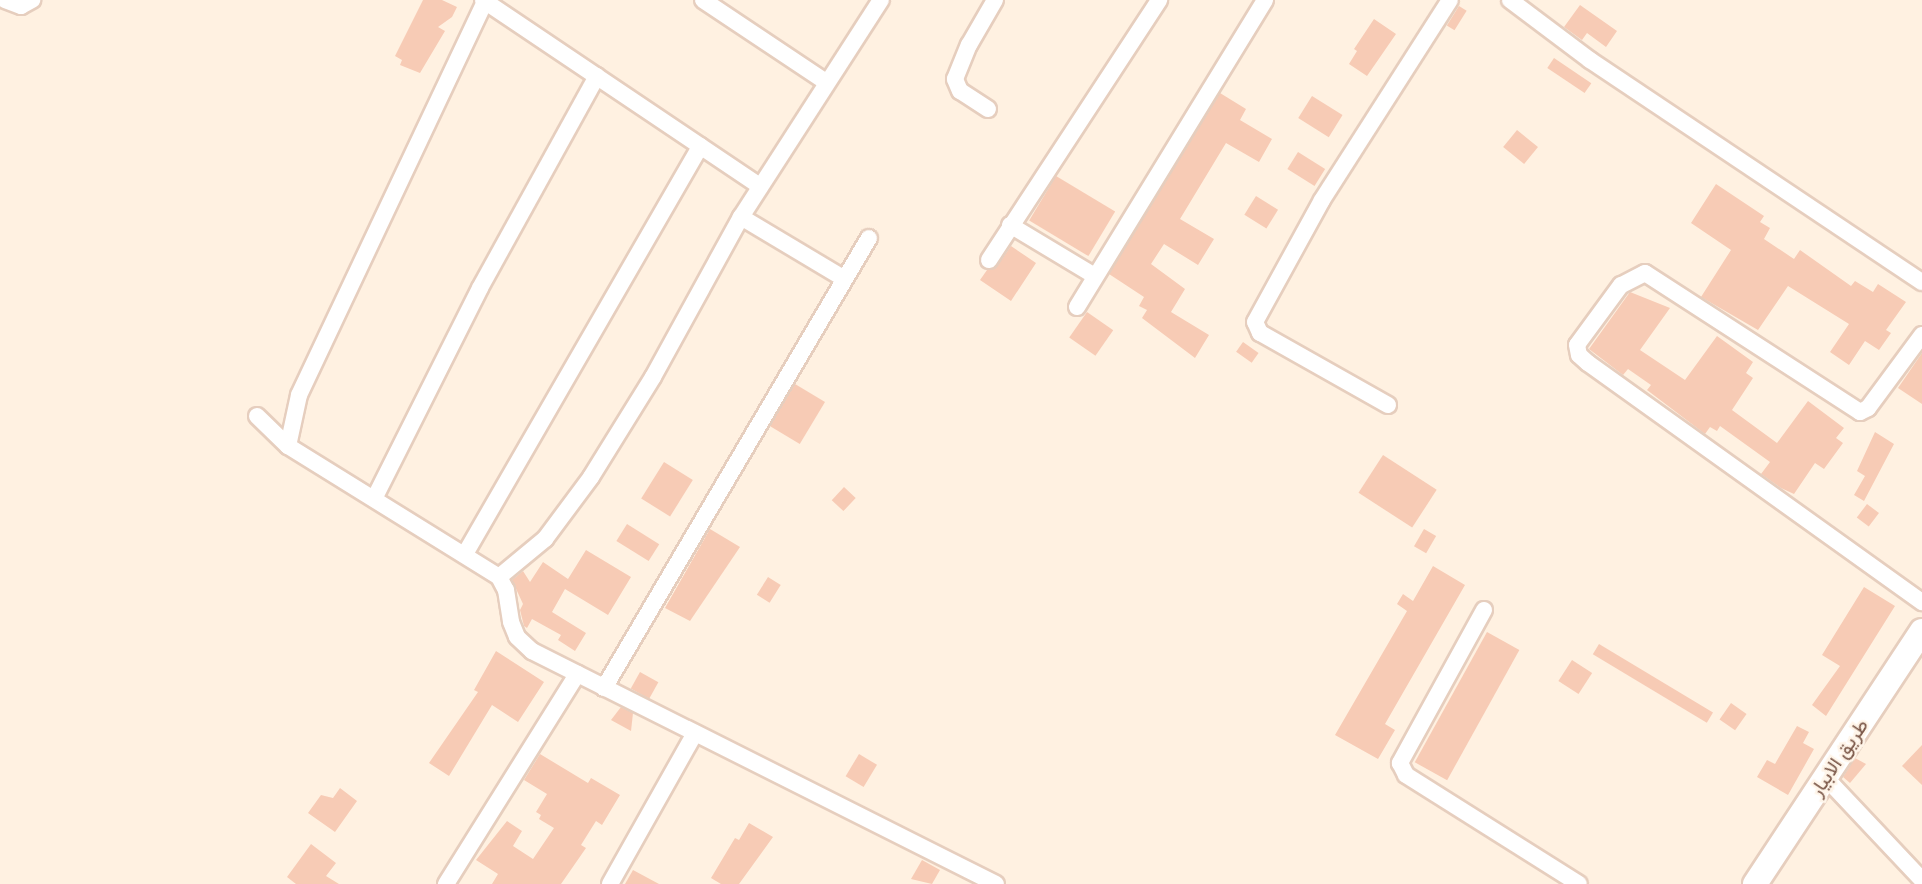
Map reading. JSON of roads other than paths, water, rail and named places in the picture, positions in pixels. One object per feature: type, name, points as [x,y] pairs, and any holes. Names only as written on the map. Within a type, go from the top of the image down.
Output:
[{"type":"main road","name":"طريق الابيار","points":[[1755,884],[1824,776],[1920,642]]},
{"type":"street","points":[[5,0],[21,6],[32,0]]},
{"type":"street","points":[[703,0],[826,82]]},
{"type":"street","points":[[500,577],[545,538],[569,510],[652,377],[741,217],[881,0]]},
{"type":"street","points":[[988,109],[960,91],[955,79],[973,37],[995,0]]},
{"type":"street","points":[[989,260],[1159,0]]},
{"type":"street","points":[[1077,307],[1265,0]]},
{"type":"street","points":[[1388,405],[1260,333],[1254,322],[1322,200],[1450,0]]},
{"type":"street","points":[[1510,0],[1590,60],[1922,282]]},
{"type":"street","points":[[288,446],[299,395],[484,1],[760,186]]},
{"type":"street","points":[[375,497],[480,288],[597,76]]},
{"type":"street","points":[[465,554],[701,146]]},
{"type":"street","points":[[741,217],[843,278]]},
{"type":"street","points":[[1010,225],[1095,276]]},
{"type":"street","points":[[604,688],[843,278],[869,238]]},
{"type":"street","points":[[1922,335],[1868,408],[1860,412],[1645,273],[1621,285],[1577,345],[1579,355],[1588,363],[1922,603]]},
{"type":"street","points":[[257,416],[288,446],[375,497],[500,577],[518,637],[531,651],[996,884]]},
{"type":"street","points":[[1484,610],[1400,763],[1406,775],[1579,884]]},
{"type":"street","points":[[446,884],[577,674]]},
{"type":"street","points":[[610,884],[695,733]]},
{"type":"street","points":[[1824,776],[1922,880]]}]
